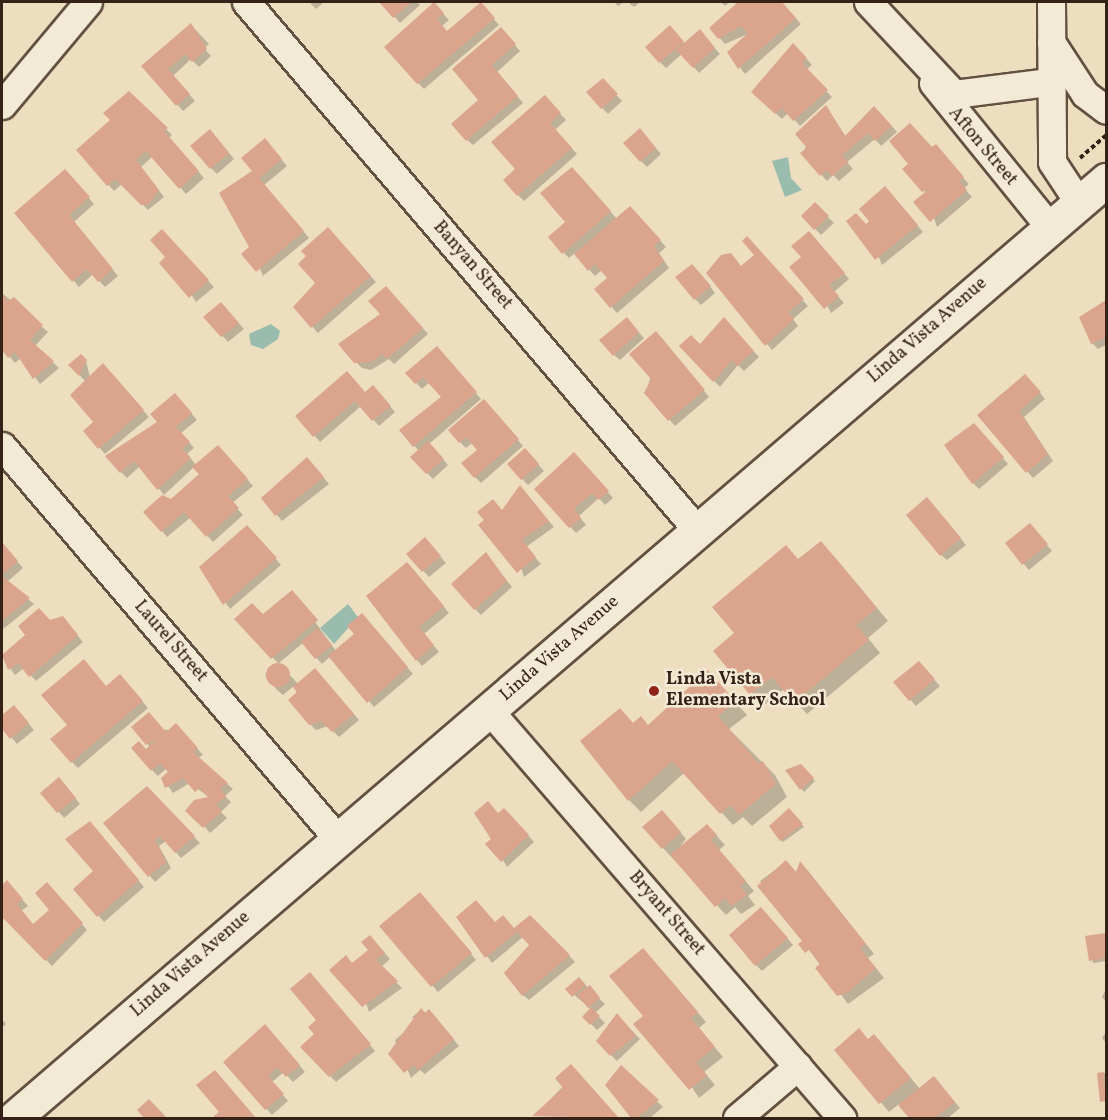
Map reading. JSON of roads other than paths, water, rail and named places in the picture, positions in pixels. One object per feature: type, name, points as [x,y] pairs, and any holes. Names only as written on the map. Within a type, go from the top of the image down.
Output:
[{"type":"main road","name":"Linda Vista Avenue","points":[[14,1119],[1049,226],[1107,180]]},
{"type":"street","points":[[2,105],[88,2]]},
{"type":"street","name":"Banyan Street","points":[[246,2],[698,531]]},
{"type":"street","name":"Afton Street","points":[[868,2],[947,91],[962,96],[1049,82]]},
{"type":"street","points":[[1051,2],[1049,82],[1053,166],[1079,203]]},
{"type":"street","points":[[1050,41],[1078,85],[1107,110]]},
{"type":"street","name":"Afton Street","points":[[921,64],[944,102],[1049,226]]},
{"type":"street","name":"Laurel Street","points":[[2,446],[338,839]]},
{"type":"street","name":"Bryant Street","points":[[489,710],[842,1119]]},
{"type":"street","points":[[737,1119],[798,1066]]},
{"type":"place","name":"Linda Vista Elementary School","points":[[654,691]]}]
